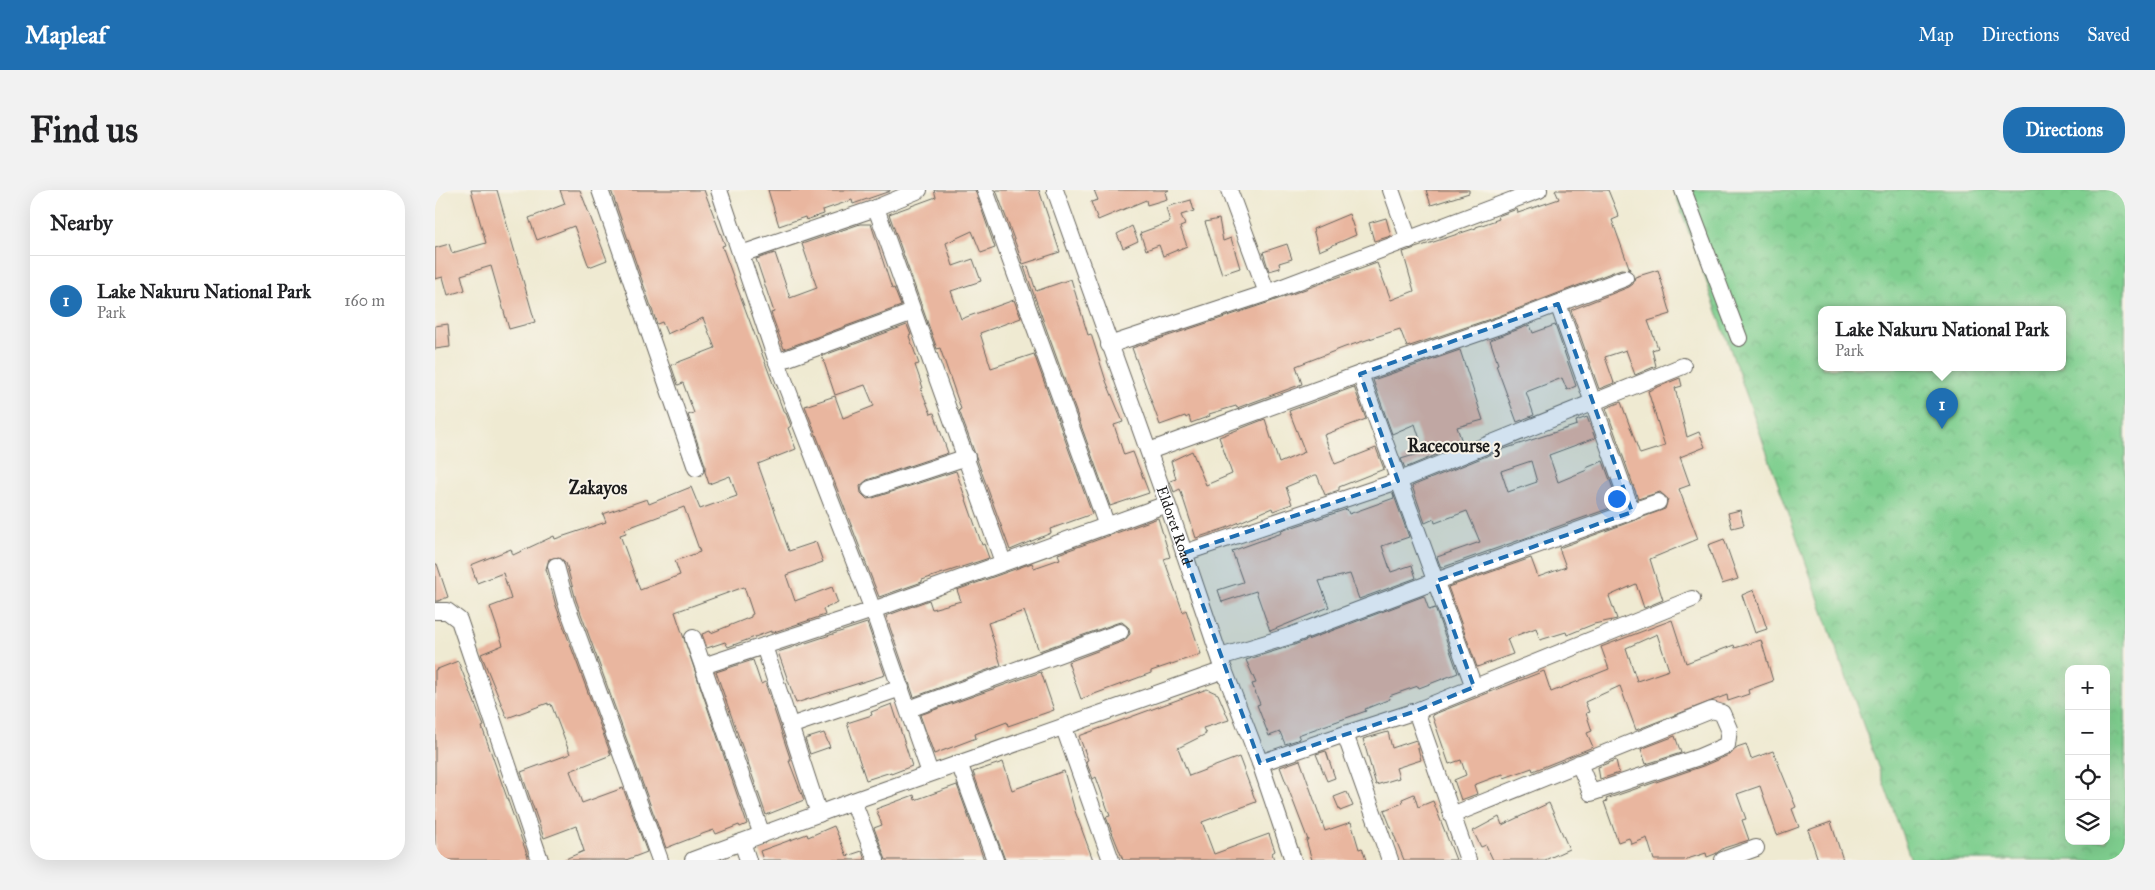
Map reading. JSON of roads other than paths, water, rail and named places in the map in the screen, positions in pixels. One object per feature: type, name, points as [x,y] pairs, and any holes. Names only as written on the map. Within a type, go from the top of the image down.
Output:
[{"type":"street","points":[[600,190],[696,468]]},
{"type":"street","points":[[719,190],[777,362],[873,610],[930,773]]},
{"type":"street","points":[[741,254],[876,208],[919,190]]},
{"type":"street","points":[[985,190],[1107,526]]},
{"type":"street","name":"Eldoret Road","points":[[1055,190],[1293,860]]},
{"type":"street","points":[[1229,190],[1267,293]]},
{"type":"street","points":[[1391,190],[1409,240]]},
{"type":"street","points":[[1109,344],[1267,293],[1539,190]]},
{"type":"street","points":[[1683,190],[1739,338]]},
{"type":"street","points":[[876,208],[967,457],[1003,562]]},
{"type":"street","points":[[1149,451],[1558,304],[1625,278]]},
{"type":"street","points":[[1558,304],[1632,512]]},
{"type":"street","points":[[777,362],[913,312]]},
{"type":"street","points":[[1184,553],[1398,481],[1683,366]]},
{"type":"street","points":[[1360,374],[1473,687]]},
{"type":"street","points":[[870,489],[967,457]]},
{"type":"street","points":[[693,860],[762,836],[853,800],[1063,728],[1290,636],[1435,581],[1658,502]]},
{"type":"street","points":[[703,666],[873,610],[1167,504]]},
{"type":"street","points":[[555,566],[566,603],[660,860]]},
{"type":"street","points":[[1260,763],[1416,711],[1693,599]]},
{"type":"street","points":[[435,611],[447,611],[459,620],[540,860]]},
{"type":"street","points":[[909,709],[1120,632]]},
{"type":"street","points":[[693,638],[762,836]]},
{"type":"street","points":[[764,646],[819,814]]},
{"type":"street","points":[[790,726],[901,688]]},
{"type":"street","points":[[1452,815],[1579,763],[1712,710],[1722,713],[1729,730],[1727,744],[1672,767],[1591,793],[1579,763]]},
{"type":"street","points":[[1416,711],[1468,860]]},
{"type":"street","points":[[1063,728],[1111,860]]},
{"type":"street","points":[[1345,734],[1390,860]]},
{"type":"street","points":[[959,763],[995,860]]},
{"type":"street","points":[[853,800],[875,860]]},
{"type":"street","points":[[742,842],[748,860]]},
{"type":"street","points":[[1723,860],[1756,848]]},
{"type":"place","name":"Lake Nakuru National Park","points":[[1942,429]]},
{"type":"district","name":"Racecourse 3","points":[[1454,446]]},
{"type":"district","name":"Zakayos","points":[[598,488]]}]
